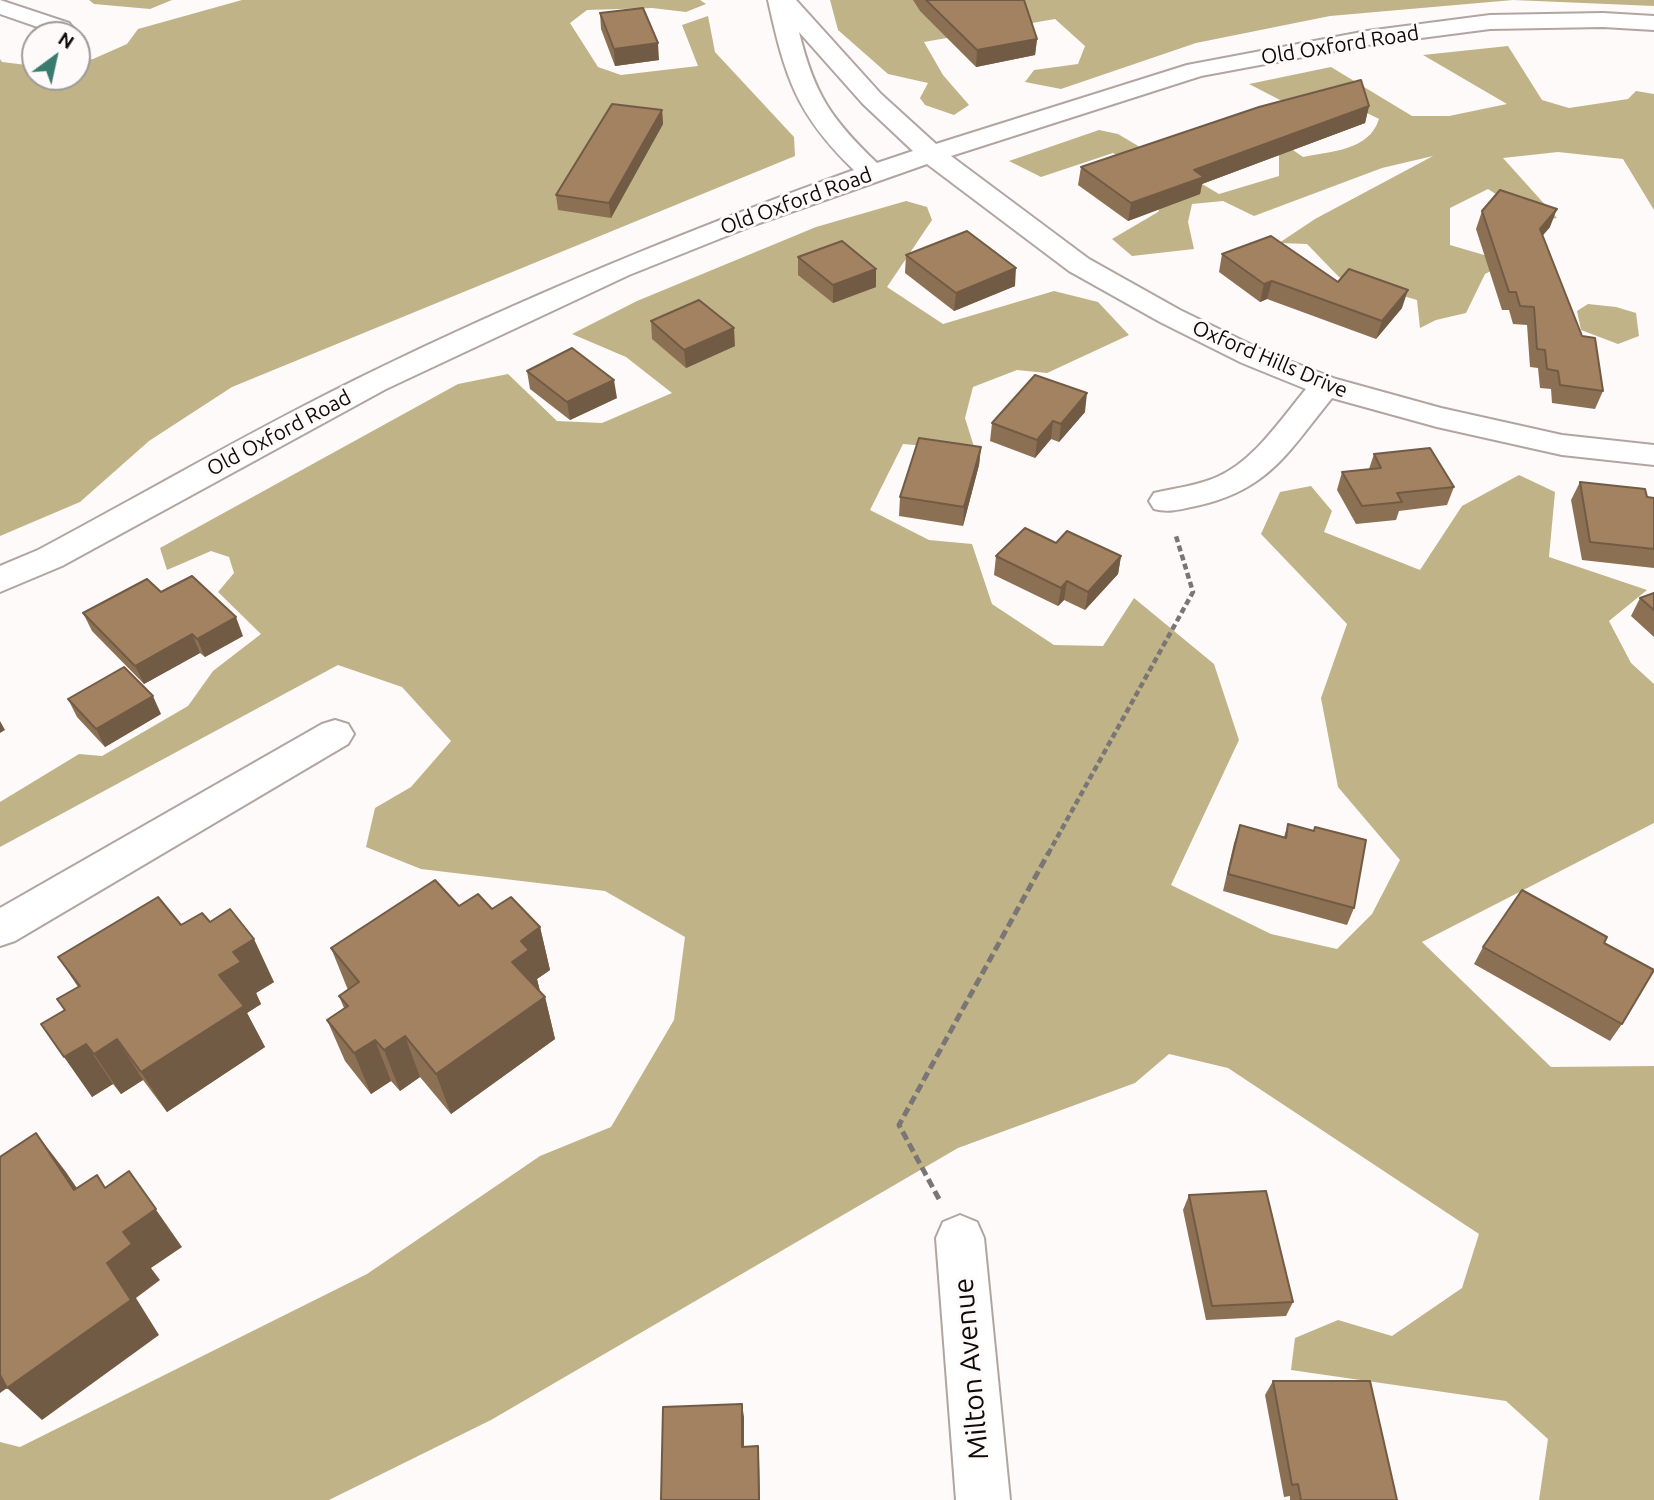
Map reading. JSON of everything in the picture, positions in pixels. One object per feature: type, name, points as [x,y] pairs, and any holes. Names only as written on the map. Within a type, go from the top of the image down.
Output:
[{"type":"street","name":"Oxford Hills Drive","points":[[782,0],[872,99],[931,154],[1079,265],[1170,316],[1253,357],[1325,386],[1437,417],[1562,445],[1654,455]]},
{"type":"street","points":[[782,0],[793,61],[805,91],[825,123],[872,173]]},
{"type":"street","points":[[0,6],[42,21]]},
{"type":"street","name":"Old Oxford Road","points":[[0,580],[50,558],[375,382],[500,323],[631,264],[744,219],[872,173],[1196,70],[1367,38],[1490,22],[1603,20],[1654,23]]},
{"type":"street","points":[[1166,501],[1212,492],[1236,481],[1255,467],[1325,386]]},
{"type":"street","points":[[0,929],[335,734]]},
{"type":"street","name":"Milton Avenue","points":[[960,1238],[983,1500]]},
{"type":"path","points":[[960,1238],[899,1125],[1193,592],[1166,501]]},
{"type":"shaded area","points":[[89,0],[172,0],[150,9],[94,4]]},
{"type":"shaded area","points":[[242,0],[700,0],[706,4],[686,12],[652,8],[587,10],[570,23],[598,67],[621,75],[698,66],[682,25],[708,16],[715,52],[794,137],[795,156],[232,387],[149,441],[80,502],[0,536],[0,59],[2,62],[21,64],[21,91],[91,91],[91,59],[127,44],[138,29]]},
{"type":"shaded area","points":[[830,0],[1513,0],[1330,16],[1196,43],[1061,89],[1025,82],[1034,70],[1078,64],[1085,46],[1055,19],[924,42],[943,75],[969,105],[954,115],[925,105],[920,98],[928,83],[888,74],[838,30]]},
{"type":"shaded area","points":[[1513,0],[1654,0],[1654,6]]},
{"type":"shaded area","points":[[1508,46],[1542,100],[1569,108],[1628,99],[1636,91],[1654,94],[1654,210],[1623,159],[1558,152],[1503,158],[1557,218],[1537,221],[1488,189],[1450,208],[1450,245],[1508,262],[1485,274],[1466,313],[1436,320],[1420,328],[1417,300],[1339,277],[1307,244],[1279,243],[1315,219],[1433,156],[1382,168],[1254,216],[1223,201],[1192,204],[1188,222],[1194,249],[1132,256],[1112,239],[1158,212],[1167,194],[1162,180],[1113,153],[1041,177],[1009,161],[1099,130],[1118,134],[1219,194],[1279,176],[1279,154],[1254,123],[1303,157],[1358,144],[1374,130],[1379,119],[1341,100],[1280,100],[1249,84],[1331,67],[1412,116],[1449,116],[1507,104],[1423,55]]},
{"type":"shaded area","points":[[906,201],[927,207],[932,220],[887,287],[943,324],[1054,291],[1098,302],[1129,335],[1047,373],[1017,370],[973,387],[965,418],[975,450],[903,444],[870,510],[929,540],[972,544],[992,604],[1054,645],[1103,646],[1134,598],[1214,664],[1239,740],[1171,885],[1271,934],[1337,949],[1372,914],[1400,860],[1338,787],[1321,698],[1347,624],[1261,534],[1280,492],[1311,486],[1332,511],[1324,532],[1420,570],[1462,506],[1519,475],[1555,492],[1549,557],[1647,590],[1609,621],[1631,663],[1654,684],[1654,823],[1422,942],[1551,1067],[1654,1066],[1654,1500],[1539,1500],[1548,1439],[1506,1401],[1291,1370],[1295,1338],[1338,1320],[1392,1336],[1462,1288],[1479,1234],[1228,1068],[1169,1054],[1135,1083],[958,1148],[491,1420],[329,1500],[0,1500],[0,1442],[20,1447],[367,1274],[540,1156],[611,1127],[674,1020],[685,937],[605,891],[421,869],[366,847],[375,808],[411,787],[451,741],[402,687],[338,665],[0,847],[0,802],[79,754],[102,756],[188,706],[213,671],[261,634],[218,592],[234,573],[229,557],[211,551],[167,570],[160,548],[458,384],[508,374],[557,421],[602,423],[672,393],[626,357],[572,334],[637,301],[816,227]]},
{"type":"shaded area","points":[[1588,304],[1616,307],[1636,313],[1639,336],[1618,344],[1581,330],[1577,311]]},
{"type":"building","points":[[926,0],[1024,0],[1037,39],[977,50]]},
{"type":"building","points":[[643,8],[658,43],[614,49],[600,13]]},
{"type":"building","points":[[1361,80],[1369,106],[1194,170],[1204,177],[1131,203],[1081,167],[1259,107]]},
{"type":"building","points":[[612,104],[662,110],[609,203],[556,195]]},
{"type":"building","points":[[1500,190],[1557,209],[1540,229],[1582,336],[1595,338],[1603,391],[1560,385],[1558,371],[1547,369],[1545,350],[1537,349],[1534,307],[1520,306],[1516,292],[1509,292],[1482,211]]},
{"type":"building","points":[[967,231],[1016,268],[956,293],[906,255]]},
{"type":"building","points":[[1271,236],[1338,282],[1349,269],[1408,290],[1382,321],[1272,281],[1264,284],[1222,254]]},
{"type":"building","points":[[842,241],[876,269],[833,285],[798,257]]},
{"type":"building","points":[[699,300],[734,328],[684,350],[651,321]]},
{"type":"building","points":[[572,348],[614,380],[567,402],[527,371]]},
{"type":"building","points":[[1035,375],[1087,393],[1061,424],[1053,421],[1037,440],[992,423]]},
{"type":"building","points":[[919,438],[981,447],[964,507],[900,497]]},
{"type":"building","points":[[1430,448],[1454,487],[1397,493],[1402,502],[1362,506],[1342,472],[1381,468],[1374,454]]},
{"type":"building","points":[[1580,482],[1645,489],[1647,497],[1654,498],[1654,549],[1590,542]]},
{"type":"building","points":[[1025,528],[1056,543],[1067,531],[1121,556],[1088,592],[1067,581],[1061,588],[996,556]]},
{"type":"building","points":[[192,576],[236,617],[197,639],[192,634],[135,666],[83,613],[147,579],[161,592]]},
{"type":"building","points":[[1654,593],[1654,610],[1640,598]]},
{"type":"building","points":[[124,667],[153,696],[96,729],[68,699]]},
{"type":"building","points":[[1288,824],[1314,831],[1315,827],[1366,840],[1354,908],[1228,874],[1240,825],[1286,838]]},
{"type":"building","points":[[435,880],[459,906],[478,894],[492,909],[511,897],[540,927],[521,941],[529,950],[512,962],[545,997],[436,1074],[405,1036],[384,1050],[375,1040],[354,1053],[327,1020],[348,1006],[339,996],[359,982],[331,948]]},
{"type":"building","points":[[1522,890],[1607,937],[1604,943],[1654,970],[1622,1024],[1483,947]]},
{"type":"building","points":[[158,897],[181,925],[202,913],[210,922],[230,909],[254,939],[233,952],[241,962],[219,975],[244,1006],[141,1072],[117,1039],[94,1054],[86,1044],[64,1057],[41,1024],[65,1010],[57,999],[80,986],[58,957]]},
{"type":"building","points":[[36,1133],[74,1190],[97,1175],[105,1188],[129,1171],[156,1209],[123,1232],[132,1244],[107,1263],[131,1300],[7,1388],[0,1375],[0,1157]]},
{"type":"building","points":[[1266,1191],[1293,1302],[1212,1306],[1189,1195]]},
{"type":"building","points":[[1273,1381],[1370,1381],[1397,1500],[1301,1500],[1298,1484],[1292,1485]]},
{"type":"building","points":[[742,1404],[742,1447],[758,1446],[759,1500],[661,1500],[663,1407]]}]
